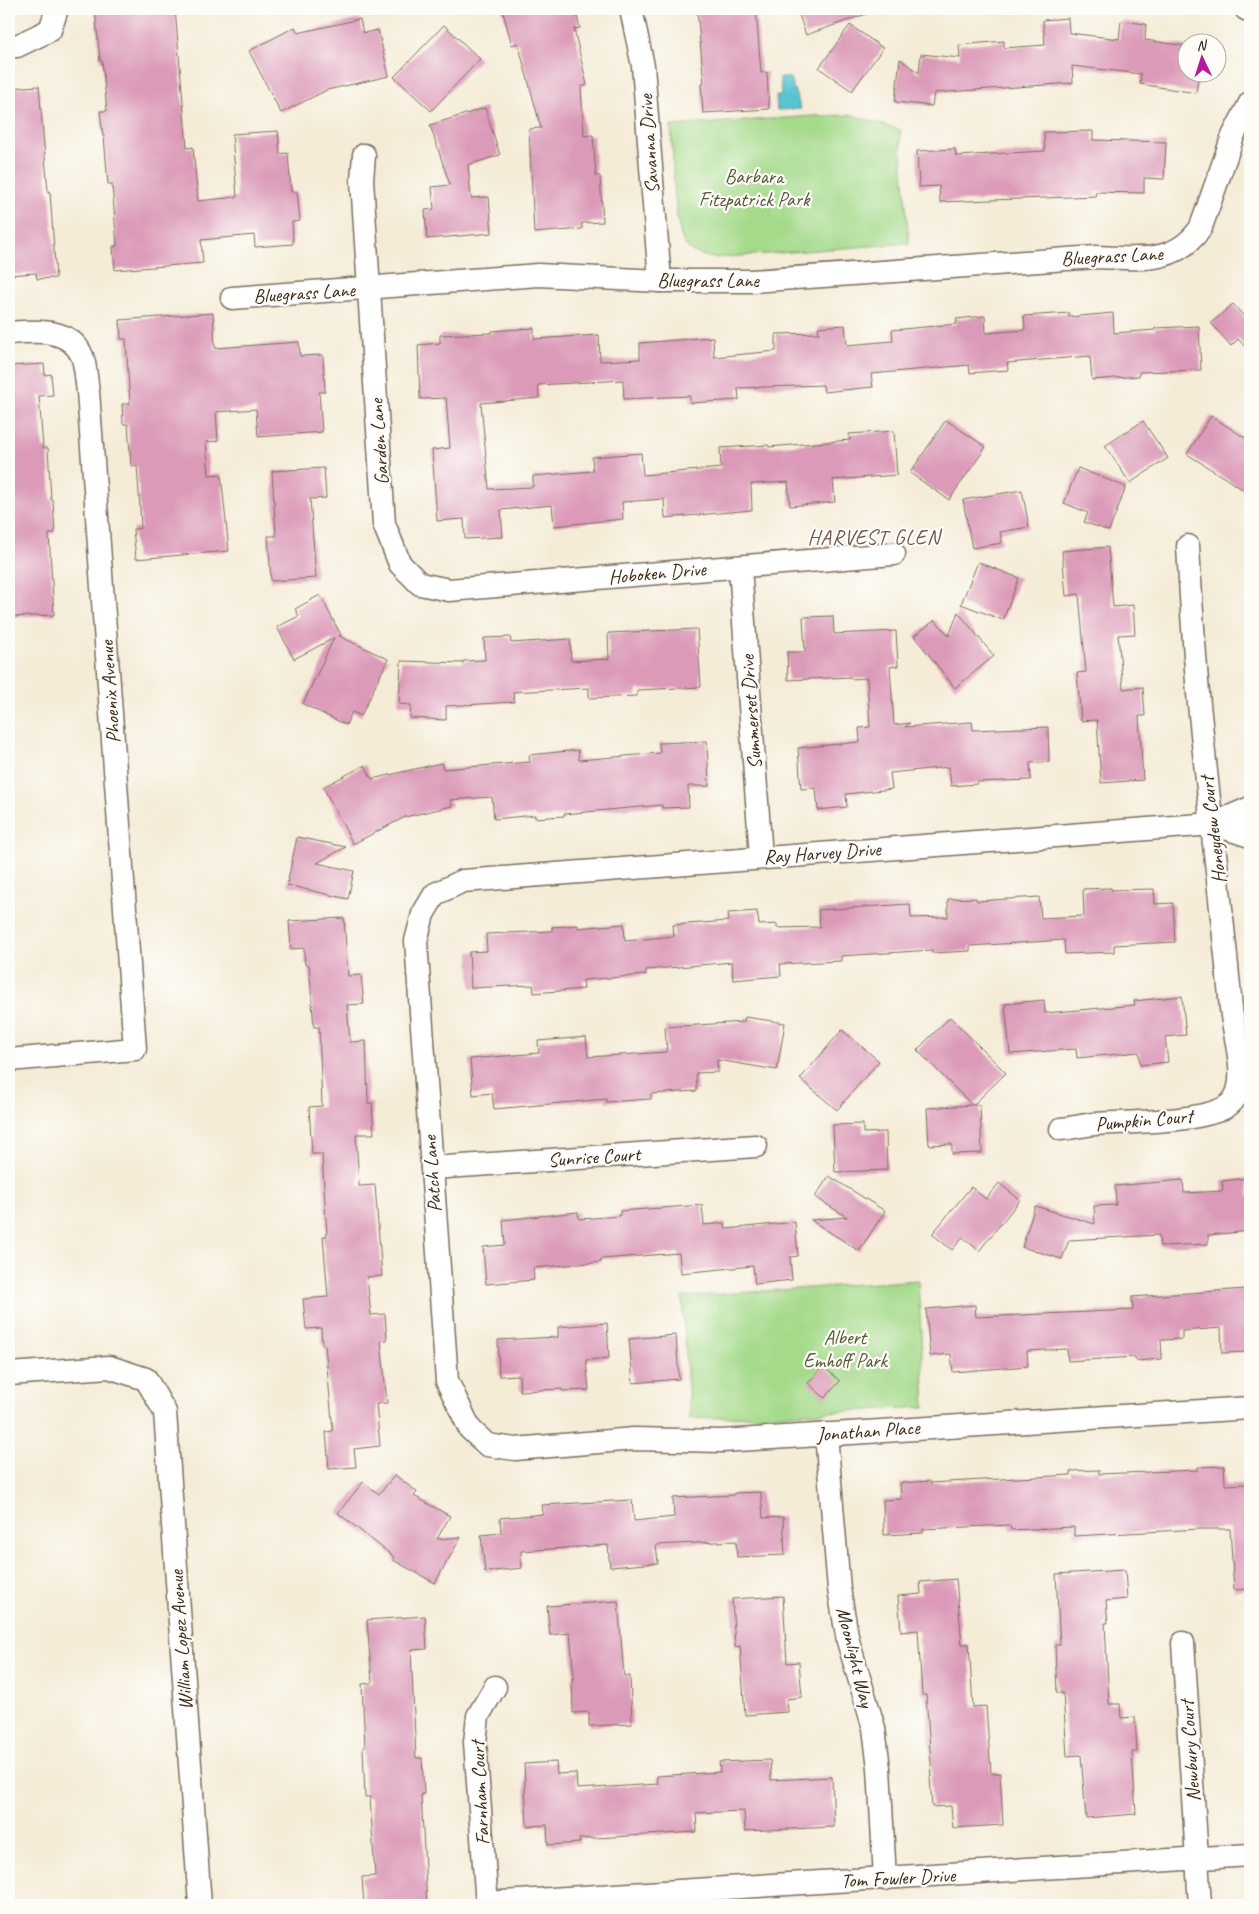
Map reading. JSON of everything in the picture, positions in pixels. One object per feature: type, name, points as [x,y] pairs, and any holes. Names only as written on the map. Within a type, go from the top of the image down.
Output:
[{"type":"street","points":[[9,46],[17,46],[50,30],[57,9]]},
{"type":"street","name":"Savanna Drive","points":[[631,9],[643,66],[660,281]]},
{"type":"street","points":[[1246,9],[1250,11]]},
{"type":"street","name":"Bluegrass Lane","points":[[232,298],[538,275],[660,281],[751,281],[1096,257],[1136,258],[1170,254],[1182,248],[1194,238],[1201,227],[1233,136],[1250,103]]},
{"type":"street","name":"Garden Lane","points":[[364,156],[362,180],[384,524],[400,564],[420,584]]},
{"type":"street","name":"Phoenix Avenue","points":[[9,333],[34,331],[54,333],[71,340],[82,356],[88,391],[135,1049],[9,1060]]},
{"type":"street","name":"Honeydew Court","points":[[1188,546],[1199,704],[1232,1018],[1240,1058],[1239,1090],[1233,1102],[1226,1108]]},
{"type":"street","name":"Hoboken Drive","points":[[420,584],[449,590],[894,554]]},
{"type":"street","name":"Summerset Drive","points":[[740,567],[761,857]]},
{"type":"street","name":"Ray Harvey Drive","points":[[435,894],[463,881],[1212,824],[1250,808]]},
{"type":"street","name":"Ray Harvey Drive","points":[[1212,824],[1250,836]]},
{"type":"street","name":"Patch Lane","points":[[435,894],[423,914],[416,941],[447,1381],[470,1429],[487,1445]]},
{"type":"street","name":"Pumpkin Court","points":[[1061,1129],[1092,1124],[1190,1118],[1226,1108]]},
{"type":"street","name":"Sunrise Court","points":[[432,1168],[756,1146]]},
{"type":"street","name":"William Lopez Avenue","points":[[9,1374],[109,1367],[146,1379],[165,1412],[200,1905]]},
{"type":"street","name":"Jonathan Place","points":[[487,1445],[515,1449],[634,1439],[722,1441],[1250,1408]]},
{"type":"street","name":"Moonlight Way","points":[[826,1434],[839,1589],[848,1641],[874,1728],[879,1768],[885,1879]]},
{"type":"street","name":"Newbury Court","points":[[1183,1643],[1200,1905]]},
{"type":"street","name":"Farnham Court","points":[[486,1904],[475,1742],[478,1716],[495,1687]]},
{"type":"street","name":"Tom Fowler Drive","points":[[486,1904],[1197,1860],[1250,1855]]},
{"type":"green space","name":"Barbara Fitzpatrick Park","points":[[852,115],[900,130],[909,243],[714,258],[695,253],[686,246],[678,224],[671,126]]},
{"type":"green space","name":"Albert Emhoff Park","points":[[918,1280],[925,1407],[690,1419],[682,1297]]},
{"type":"water","points":[[780,78],[790,78],[801,109],[777,110],[776,96],[781,96]]},
{"type":"building","points":[[95,9],[175,9],[187,148],[193,147],[198,201],[237,197],[232,134],[278,131],[280,154],[288,153],[291,192],[297,192],[300,221],[292,222],[293,244],[255,247],[254,235],[201,240],[203,263],[115,270],[113,247],[117,246],[112,184],[108,184],[100,111],[107,111]]},
{"type":"building","points":[[502,9],[575,9],[580,28],[574,29],[587,85],[581,87],[584,136],[593,135],[596,176],[600,176],[603,222],[582,223],[582,229],[534,233],[529,129],[541,128],[518,43],[512,45]]},
{"type":"building","points":[[697,9],[756,9],[761,73],[767,72],[769,109],[703,113],[701,84],[704,84]]},
{"type":"building","points":[[797,9],[871,9],[872,12],[806,35]]},
{"type":"building","points":[[1068,18],[1069,33],[1119,39],[1121,21],[1146,24],[1145,40],[1176,45],[1176,82],[1198,82],[1196,93],[1140,84],[1141,74],[1072,66],[1073,83],[934,93],[932,106],[895,102],[900,59],[919,73],[921,54],[960,58],[959,45],[1004,41],[1004,48],[1045,45],[1043,20]]},
{"type":"building","points":[[360,19],[363,33],[378,30],[389,76],[327,90],[281,113],[249,51],[295,27],[298,33]]},
{"type":"building","points":[[444,25],[480,59],[431,111],[394,77]]},
{"type":"building","points":[[850,25],[883,48],[852,91],[819,68]]},
{"type":"building","points":[[39,86],[48,192],[50,192],[56,278],[37,279],[36,273],[9,275],[9,88]]},
{"type":"building","points":[[485,108],[500,155],[468,165],[471,198],[489,197],[492,233],[427,239],[425,210],[434,209],[432,187],[450,185],[430,125]]},
{"type":"building","points":[[1093,131],[1093,140],[1166,142],[1164,179],[1144,178],[1144,193],[1095,192],[1096,196],[940,202],[939,186],[919,187],[917,151],[955,149],[956,156],[1045,151],[1044,132]]},
{"type":"building","points":[[1233,304],[1250,323],[1250,352],[1238,339],[1231,346],[1211,323]]},
{"type":"building","points":[[213,313],[215,348],[299,342],[300,356],[323,355],[325,392],[319,392],[322,432],[258,437],[256,409],[216,412],[218,441],[206,442],[209,475],[221,474],[229,551],[136,559],[133,529],[141,528],[140,508],[137,466],[131,466],[128,424],[123,424],[122,404],[130,404],[126,339],[121,339],[120,320]]},
{"type":"building","points":[[1069,313],[1069,317],[1113,313],[1114,333],[1155,330],[1155,328],[1199,326],[1201,370],[1139,372],[1139,376],[1092,380],[1090,356],[1007,363],[1008,370],[970,373],[969,365],[871,374],[873,387],[824,392],[823,385],[738,388],[739,400],[690,403],[690,396],[624,399],[623,380],[538,385],[539,398],[481,403],[489,489],[533,487],[533,476],[593,471],[592,457],[641,453],[643,475],[721,468],[720,448],[768,445],[769,447],[850,440],[849,434],[894,431],[897,475],[833,480],[835,502],[790,506],[788,482],[751,484],[752,510],[665,518],[664,499],[622,502],[623,519],[554,526],[552,505],[501,510],[503,537],[465,539],[464,519],[437,521],[432,450],[450,448],[446,398],[420,399],[418,345],[440,343],[440,335],[492,333],[492,331],[534,328],[534,339],[599,335],[600,361],[640,359],[640,343],[713,337],[714,357],[776,351],[776,334],[819,333],[818,327],[845,325],[847,345],[893,341],[892,330],[957,324],[956,319],[985,316],[986,333],[1025,330],[1024,316]]},
{"type":"building","points":[[44,364],[45,375],[51,374],[53,395],[39,396],[43,448],[48,448],[51,500],[53,500],[55,533],[49,534],[54,615],[9,617],[9,366]]},
{"type":"building","points":[[1211,416],[1250,441],[1250,494],[1187,454]]},
{"type":"building","points":[[946,420],[986,447],[949,500],[910,473]]},
{"type":"building","points":[[1143,421],[1168,458],[1130,483],[1105,446]]},
{"type":"building","points":[[324,468],[326,498],[310,499],[316,578],[271,581],[268,536],[276,536],[272,471]]},
{"type":"building","points":[[1078,468],[1126,487],[1109,531],[1084,522],[1088,513],[1064,503]]},
{"type":"building","points":[[1022,490],[1029,527],[1000,532],[1002,543],[972,548],[963,500]]},
{"type":"building","points":[[1108,547],[1113,607],[1133,605],[1135,634],[1118,635],[1123,689],[1143,687],[1145,716],[1139,716],[1143,780],[1101,783],[1097,720],[1081,721],[1077,673],[1086,672],[1079,594],[1066,596],[1062,551]]},
{"type":"building","points":[[978,562],[1019,578],[1003,620],[961,604]]},
{"type":"building","points":[[320,595],[341,635],[339,636],[388,659],[361,716],[352,712],[346,725],[303,704],[334,638],[294,659],[277,627],[299,616],[295,609]]},
{"type":"building","points":[[958,612],[994,656],[955,688],[914,636],[935,620],[949,636]]},
{"type":"building","points":[[833,616],[834,634],[896,631],[898,666],[890,667],[894,725],[910,723],[905,727],[972,722],[973,730],[1048,727],[1049,762],[1030,763],[1031,780],[977,782],[977,784],[951,786],[949,767],[890,773],[892,789],[846,794],[847,807],[818,810],[816,788],[801,789],[798,748],[860,742],[859,728],[870,727],[867,678],[788,680],[787,652],[805,652],[803,617]]},
{"type":"building","points":[[697,629],[701,687],[637,690],[637,696],[589,698],[589,688],[513,692],[514,702],[446,706],[446,720],[410,718],[411,705],[399,704],[401,661],[463,663],[463,661],[485,660],[484,638],[510,637],[511,643],[570,639],[571,661],[609,659],[608,633]]},
{"type":"building","points":[[707,741],[709,786],[688,786],[689,807],[662,808],[662,805],[564,814],[564,816],[535,818],[535,815],[494,819],[492,797],[450,800],[452,806],[405,817],[353,844],[323,787],[365,765],[372,779],[441,763],[443,769],[530,762],[529,755],[578,750],[579,760],[660,753],[659,743]]},
{"type":"building","points":[[297,837],[346,847],[317,863],[354,871],[348,899],[287,885]]},
{"type":"building","points":[[1111,888],[1111,890],[1154,889],[1155,904],[1173,903],[1175,942],[1114,945],[1114,952],[1065,954],[1064,940],[970,946],[970,951],[932,953],[932,950],[841,956],[841,961],[780,964],[781,976],[733,980],[732,962],[646,970],[646,975],[583,980],[584,989],[534,993],[533,985],[471,988],[469,952],[487,951],[486,934],[552,931],[552,927],[578,925],[578,928],[624,924],[625,941],[674,936],[673,925],[729,921],[728,913],[757,911],[759,925],[777,924],[777,928],[820,927],[818,910],[910,904],[911,918],[948,917],[948,899],[976,898],[977,901],[1039,897],[1041,918],[1084,916],[1083,889]]},
{"type":"building","points":[[344,918],[348,976],[361,975],[364,1004],[347,1005],[350,1042],[366,1041],[368,1103],[372,1103],[374,1134],[356,1134],[359,1186],[375,1185],[382,1276],[367,1277],[371,1315],[385,1314],[387,1340],[381,1341],[387,1403],[376,1404],[380,1446],[354,1449],[356,1467],[329,1469],[326,1432],[333,1431],[325,1345],[322,1345],[321,1328],[306,1329],[303,1299],[328,1297],[323,1236],[327,1236],[322,1154],[312,1154],[309,1107],[322,1106],[319,1027],[314,1027],[309,965],[305,965],[304,948],[291,949],[289,921]]},
{"type":"building","points":[[1182,996],[1186,1035],[1165,1037],[1168,1062],[1140,1065],[1139,1052],[1077,1058],[1076,1049],[1010,1054],[1005,1004],[1044,1000],[1045,1013],[1135,1005],[1134,1001]]},
{"type":"building","points":[[745,1017],[785,1023],[777,1070],[717,1060],[718,1072],[696,1073],[697,1091],[651,1094],[651,1099],[606,1102],[606,1099],[494,1109],[492,1093],[473,1095],[470,1059],[539,1053],[538,1041],[586,1037],[588,1057],[667,1052],[665,1027],[744,1022]]},
{"type":"building","points":[[950,1017],[1006,1073],[973,1105],[980,1105],[982,1153],[952,1154],[952,1144],[929,1145],[927,1108],[972,1105],[917,1050]]},
{"type":"building","points":[[842,1030],[879,1061],[837,1110],[800,1079]]},
{"type":"building","points":[[863,1124],[863,1133],[886,1132],[887,1170],[835,1172],[833,1125]]},
{"type":"building","points":[[829,1176],[885,1211],[859,1251],[811,1220],[847,1217],[815,1197]]},
{"type":"building","points":[[1247,1178],[1250,1195],[1250,1231],[1208,1235],[1208,1244],[1160,1246],[1159,1235],[1069,1240],[1062,1259],[1022,1247],[1035,1206],[1095,1224],[1094,1206],[1116,1205],[1115,1186],[1183,1180],[1184,1193],[1223,1191],[1222,1181]]},
{"type":"building","points":[[999,1183],[1020,1200],[979,1251],[963,1237],[952,1250],[932,1234],[971,1187],[986,1199]]},
{"type":"building","points":[[702,1205],[704,1225],[725,1223],[726,1229],[795,1222],[798,1256],[790,1257],[792,1280],[755,1284],[753,1266],[681,1273],[679,1253],[601,1259],[601,1262],[533,1268],[534,1280],[486,1284],[483,1247],[505,1245],[503,1220],[578,1212],[579,1219],[620,1216],[620,1211]]},
{"type":"building","points":[[1246,1289],[1249,1352],[1222,1353],[1221,1328],[1182,1331],[1182,1339],[1161,1340],[1162,1359],[1136,1361],[1135,1357],[1068,1361],[1067,1349],[1027,1351],[1028,1366],[953,1372],[951,1354],[930,1356],[926,1309],[975,1305],[976,1317],[1133,1310],[1132,1297]]},
{"type":"building","points":[[607,1323],[609,1358],[586,1360],[589,1390],[520,1391],[519,1375],[499,1376],[498,1340],[558,1337],[558,1327]]},
{"type":"building","points":[[676,1335],[679,1379],[633,1383],[629,1339]]},
{"type":"building","points":[[823,1366],[840,1381],[825,1398],[808,1383]]},
{"type":"building","points":[[1224,1466],[1225,1485],[1247,1484],[1250,1589],[1234,1590],[1230,1529],[1074,1536],[1074,1527],[1011,1530],[1010,1525],[923,1529],[923,1533],[884,1535],[883,1500],[901,1499],[900,1483],[1071,1475],[1071,1471],[1099,1470],[1099,1474],[1198,1470],[1198,1467]]},
{"type":"building","points":[[395,1475],[417,1492],[414,1496],[450,1516],[437,1539],[461,1537],[435,1583],[393,1560],[394,1557],[338,1513],[363,1482],[379,1494]]},
{"type":"building","points":[[761,1492],[763,1518],[783,1517],[785,1555],[737,1557],[736,1541],[656,1545],[658,1563],[610,1567],[608,1545],[521,1551],[522,1568],[485,1572],[481,1535],[501,1533],[500,1518],[543,1514],[542,1505],[632,1500],[634,1521],[674,1517],[673,1498]]},
{"type":"building","points":[[1125,1570],[1127,1599],[1106,1601],[1108,1623],[1105,1623],[1109,1704],[1120,1704],[1121,1718],[1135,1717],[1137,1752],[1132,1752],[1136,1814],[1086,1818],[1081,1755],[1067,1756],[1063,1693],[1057,1693],[1055,1645],[1060,1645],[1056,1574]]},
{"type":"building","points":[[956,1579],[962,1644],[969,1644],[973,1707],[986,1706],[991,1773],[1000,1773],[1003,1825],[953,1828],[951,1806],[932,1807],[930,1777],[932,1777],[926,1695],[922,1695],[918,1630],[901,1632],[898,1596],[921,1594],[920,1582]]},
{"type":"building","points":[[783,1596],[787,1663],[799,1662],[802,1697],[787,1699],[788,1712],[745,1715],[740,1646],[735,1647],[732,1599]]},
{"type":"building","points":[[618,1601],[624,1676],[630,1676],[632,1724],[589,1726],[589,1712],[573,1713],[572,1678],[574,1678],[570,1633],[550,1635],[547,1606]]},
{"type":"building","points":[[425,1616],[427,1649],[411,1650],[416,1758],[422,1758],[424,1794],[421,1794],[427,1905],[364,1905],[362,1877],[375,1876],[370,1797],[365,1797],[363,1747],[365,1747],[362,1684],[372,1683],[367,1620]]},
{"type":"building","points":[[770,1760],[771,1780],[832,1777],[834,1827],[745,1831],[744,1811],[696,1813],[697,1832],[579,1839],[580,1843],[548,1845],[547,1825],[527,1826],[524,1764],[556,1762],[557,1774],[576,1773],[577,1789],[658,1784],[657,1776],[720,1772],[719,1762]]},
{"type":"district","name":"HARVEST GLEN","points":[[874,537]]}]
